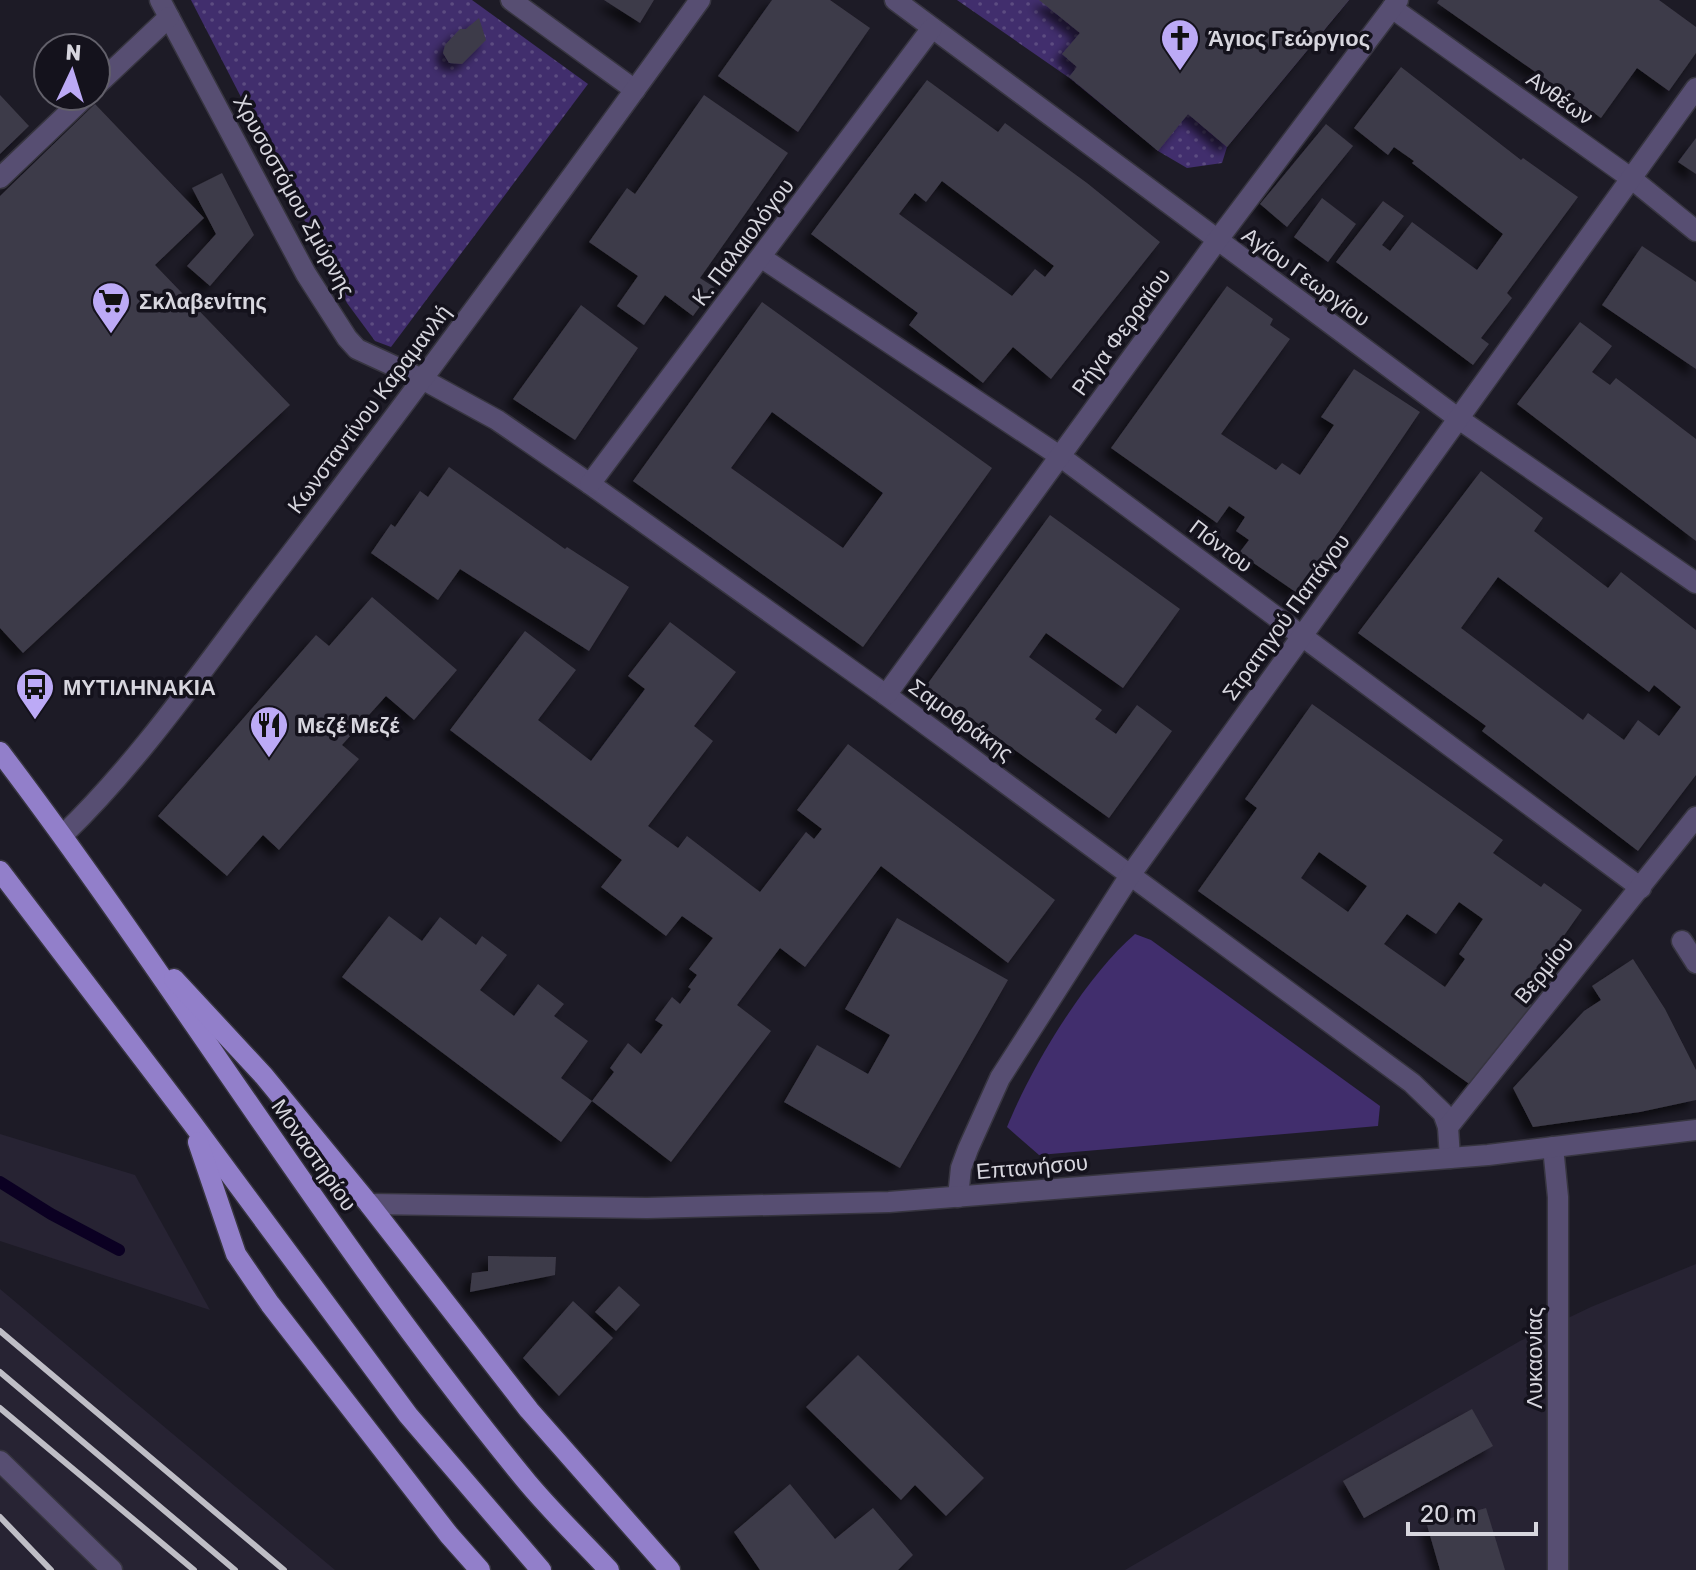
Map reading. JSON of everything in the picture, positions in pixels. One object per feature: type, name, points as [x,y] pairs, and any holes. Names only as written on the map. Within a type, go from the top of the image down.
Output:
[{"type":"main road","name":"Μοναστηρίου","points":[[0,752],[63,835],[454,1390],[529,1484],[609,1570]]},
{"type":"main road","points":[[0,871],[192,1123],[343,1329],[446,1462],[541,1570]]},
{"type":"main road","points":[[155,965],[178,981],[264,1076],[369,1204],[529,1410],[670,1570]]},
{"type":"main road","points":[[192,1123],[236,1254],[279,1316],[449,1535],[480,1570]]},
{"type":"street","points":[[511,0],[635,90]]},
{"type":"street","name":"Κωνσταντίνου Καραμανλή","points":[[63,835],[90,809],[162,722],[422,379],[700,0]]},
{"type":"street","name":"Αγίου Γεωργίου","points":[[895,0],[1216,242],[1459,419],[1696,583]]},
{"type":"street","name":"Ανθέων","points":[[1395,4],[1632,179],[1696,231]]},
{"type":"street","name":"Ρήγα Φερραίου","points":[[886,695],[1216,242],[1395,4]]},
{"type":"street","points":[[112,68],[164,8]]},
{"type":"street","name":"Χρυσοστόμου Σμύρνης","points":[[164,8],[298,260],[347,338],[357,349],[371,357],[422,379]]},
{"type":"street","name":"Κ. Παλαιολόγου","points":[[590,484],[932,28]]},
{"type":"street","name":"Στρατηγού Παπάγου","points":[[958,1197],[961,1168],[1000,1078],[1131,874],[1696,88]]},
{"type":"street","points":[[0,178],[69,112]]},
{"type":"street","name":"Πόντου","points":[[762,258],[1061,457],[1641,888]]},
{"type":"street","name":"Σαμοθράκης","points":[[422,379],[497,420],[886,695],[1412,1083],[1443,1113],[1448,1127]]},
{"type":"street","name":"Βερμίου","points":[[1448,1127],[1696,817]]},
{"type":"street","points":[[1682,941],[1696,963]]},
{"type":"street","points":[[1448,1127],[1450,1158]]},
{"type":"street","name":"Επτανήσου","points":[[369,1204],[722,1208],[958,1197],[1450,1158],[1696,1130]]},
{"type":"street","name":"Λυκαονίας","points":[[1553,1147],[1558,1197],[1558,1570]]},
{"type":"street","points":[[0,1461],[112,1570]]},
{"type":"shaded area","points":[[191,0],[472,0],[588,84],[391,347],[375,341],[347,303]]},
{"type":"shaded area","name":"Άγιος Γεώργιος","points":[[957,0],[1349,0],[1227,147],[1222,163],[1187,168],[1158,151],[1068,77]]},
{"type":"shaded area","points":[[1135,934],[1151,940],[1380,1106],[1378,1126],[1039,1155],[1007,1127],[1017,1103],[1079,998],[1116,952]]},
{"type":"shaded area","points":[[0,1134],[135,1175],[210,1310],[0,1241]]},
{"type":"shaded area","points":[[1696,1264],[1696,1570],[1125,1570],[1520,1341],[1591,1307]]},
{"type":"shaded area","points":[[0,1289],[335,1570],[0,1570]]},
{"type":"building","points":[[604,0],[654,0],[640,23]]},
{"type":"building","points":[[772,0],[830,0],[870,28],[798,132],[718,76]]},
{"type":"building","name":"Άγιος Γεώργιος","points":[[1039,0],[1349,0],[1227,147],[1188,114],[1158,151],[1069,77],[1077,67],[1062,54],[1080,33]]},
{"type":"building","points":[[1439,0],[1659,0],[1696,27],[1696,53],[1669,91],[1637,68],[1601,118],[1437,3]]},
{"type":"building","points":[[479,18],[486,40],[462,64],[449,63],[443,53],[445,45],[460,29],[466,29]]},
{"type":"building","points":[[1401,67],[1521,160],[1523,158],[1578,197],[1507,293],[1512,298],[1481,338],[1489,344],[1473,365],[1336,262],[1383,201],[1404,216],[1382,245],[1390,251],[1412,222],[1477,270],[1503,234],[1412,163],[1414,161],[1394,147],[1388,155],[1354,128]]},
{"type":"building","points":[[927,80],[998,132],[1005,123],[1160,242],[1051,379],[1013,347],[983,383],[909,325],[918,313],[811,234]],"holes":[[[942,181],[1054,266],[1045,277],[1035,269],[1012,296],[899,214],[915,193],[926,202]]]},
{"type":"building","points":[[0,95],[29,126],[0,154]]},
{"type":"building","points":[[704,95],[788,153],[700,278],[714,287],[693,316],[665,295],[644,325],[617,306],[638,276],[589,242],[627,188],[635,194]]},
{"type":"building","name":"Σκλαβενίτης","points":[[87,112],[103,112],[204,218],[155,265],[290,405],[23,653],[0,628],[0,196]]},
{"type":"building","points":[[1326,124],[1353,146],[1287,227],[1260,204]]},
{"type":"building","points":[[1696,138],[1696,174],[1678,162]]},
{"type":"building","points":[[222,173],[254,235],[210,286],[187,266],[216,234],[192,188]]},
{"type":"building","points":[[1322,198],[1356,224],[1328,262],[1294,237]]},
{"type":"building","points":[[1642,246],[1696,282],[1696,369],[1602,305]]},
{"type":"building","points":[[1227,286],[1273,319],[1270,325],[1290,339],[1221,434],[1276,470],[1282,463],[1300,475],[1334,425],[1321,417],[1354,369],[1420,412],[1297,593],[1239,553],[1249,540],[1236,531],[1245,517],[1229,506],[1217,523],[1111,448]]},
{"type":"building","points":[[762,302],[992,468],[863,647],[633,481]],"holes":[[[772,412],[883,493],[843,548],[731,468]]]},
{"type":"building","points":[[581,305],[638,348],[575,440],[513,399]]},
{"type":"building","points":[[1580,322],[1612,346],[1592,372],[1610,385],[1616,378],[1696,439],[1696,541],[1517,404]]},
{"type":"building","points":[[449,467],[565,549],[567,547],[629,587],[589,651],[460,569],[438,600],[371,553],[391,524],[395,527],[420,491],[428,497]]},
{"type":"building","points":[[1481,471],[1543,518],[1534,531],[1608,588],[1621,572],[1696,630],[1696,775],[1638,851],[1482,731],[1486,726],[1358,633]],"holes":[[[1498,577],[1649,692],[1654,685],[1681,707],[1659,736],[1638,720],[1624,740],[1588,713],[1583,720],[1461,628]]]},
{"type":"building","points":[[1050,515],[1180,609],[1123,688],[1046,633],[1029,657],[1102,710],[1095,719],[1116,734],[1137,705],[1172,731],[1109,818],[926,686]]},
{"type":"building","points":[[372,597],[457,670],[414,720],[386,696],[342,745],[359,759],[279,850],[263,835],[227,876],[158,816],[316,635],[329,646]]},
{"type":"building","points":[[670,622],[736,672],[694,726],[713,741],[648,826],[678,848],[687,836],[760,892],[806,832],[814,839],[822,829],[797,810],[848,744],[1055,900],[1008,963],[881,866],[805,967],[780,948],[737,1005],[771,1031],[671,1162],[592,1101],[614,1072],[610,1068],[628,1043],[641,1054],[663,1025],[655,1020],[672,997],[680,1004],[697,975],[689,969],[713,938],[682,916],[666,936],[601,887],[622,860],[450,730],[525,631],[576,670],[538,720],[591,761],[645,689],[628,676]]},
{"type":"building","points":[[1312,704],[1503,840],[1493,853],[1541,887],[1544,883],[1582,910],[1520,998],[1533,1006],[1475,1088],[1198,891],[1257,808],[1245,799]],"holes":[[[1319,852],[1367,886],[1348,912],[1301,878]],[[1459,902],[1483,919],[1459,954],[1465,959],[1445,987],[1384,944],[1407,914],[1436,934]]]},
{"type":"building","points":[[389,916],[422,941],[440,917],[476,945],[482,936],[507,955],[480,990],[514,1016],[538,984],[564,1004],[554,1016],[588,1041],[561,1078],[592,1101],[561,1142],[342,977]]},
{"type":"building","points":[[897,918],[1008,980],[900,1168],[784,1102],[817,1045],[868,1074],[890,1035],[845,1009]]},
{"type":"building","points":[[1633,959],[1665,1009],[1696,1070],[1696,1100],[1640,1112],[1533,1127],[1513,1088],[1584,1011],[1601,1000],[1592,986]]},
{"type":"building","points":[[488,1256],[556,1257],[555,1275],[470,1292],[472,1273],[488,1271]]},
{"type":"building","points":[[619,1286],[640,1305],[616,1331],[595,1312]]},
{"type":"building","points":[[573,1301],[613,1338],[559,1396],[523,1358]]},
{"type":"building","points":[[858,1355],[984,1478],[946,1516],[915,1485],[901,1500],[806,1407]]},
{"type":"building","points":[[1472,1409],[1493,1446],[1364,1518],[1343,1481]]},
{"type":"building","points":[[790,1484],[835,1539],[873,1508],[913,1555],[898,1570],[760,1570],[734,1532]]},
{"type":"building","points":[[1486,1508],[1505,1570],[1440,1570],[1427,1525]]},
{"type":"waterway","points":[[0,1182],[51,1214],[119,1250]]},
{"type":"railway","points":[[0,1331],[284,1570]]},
{"type":"railway","points":[[0,1372],[235,1570]]},
{"type":"railway","points":[[0,1408],[194,1570]]},
{"type":"railway","points":[[0,1517],[51,1570]]},
{"type":"place","name":"Άγιος Γεώργιος","points":[[1180,72]]},
{"type":"place","name":"Σκλαβενίτης","points":[[111,335]]},
{"type":"place","name":"ΜΥΤΙΛΗΝΑΚΙΑ","points":[[35,721]]},
{"type":"place","name":"Μεζέ Μεζέ","points":[[269,759]]}]
